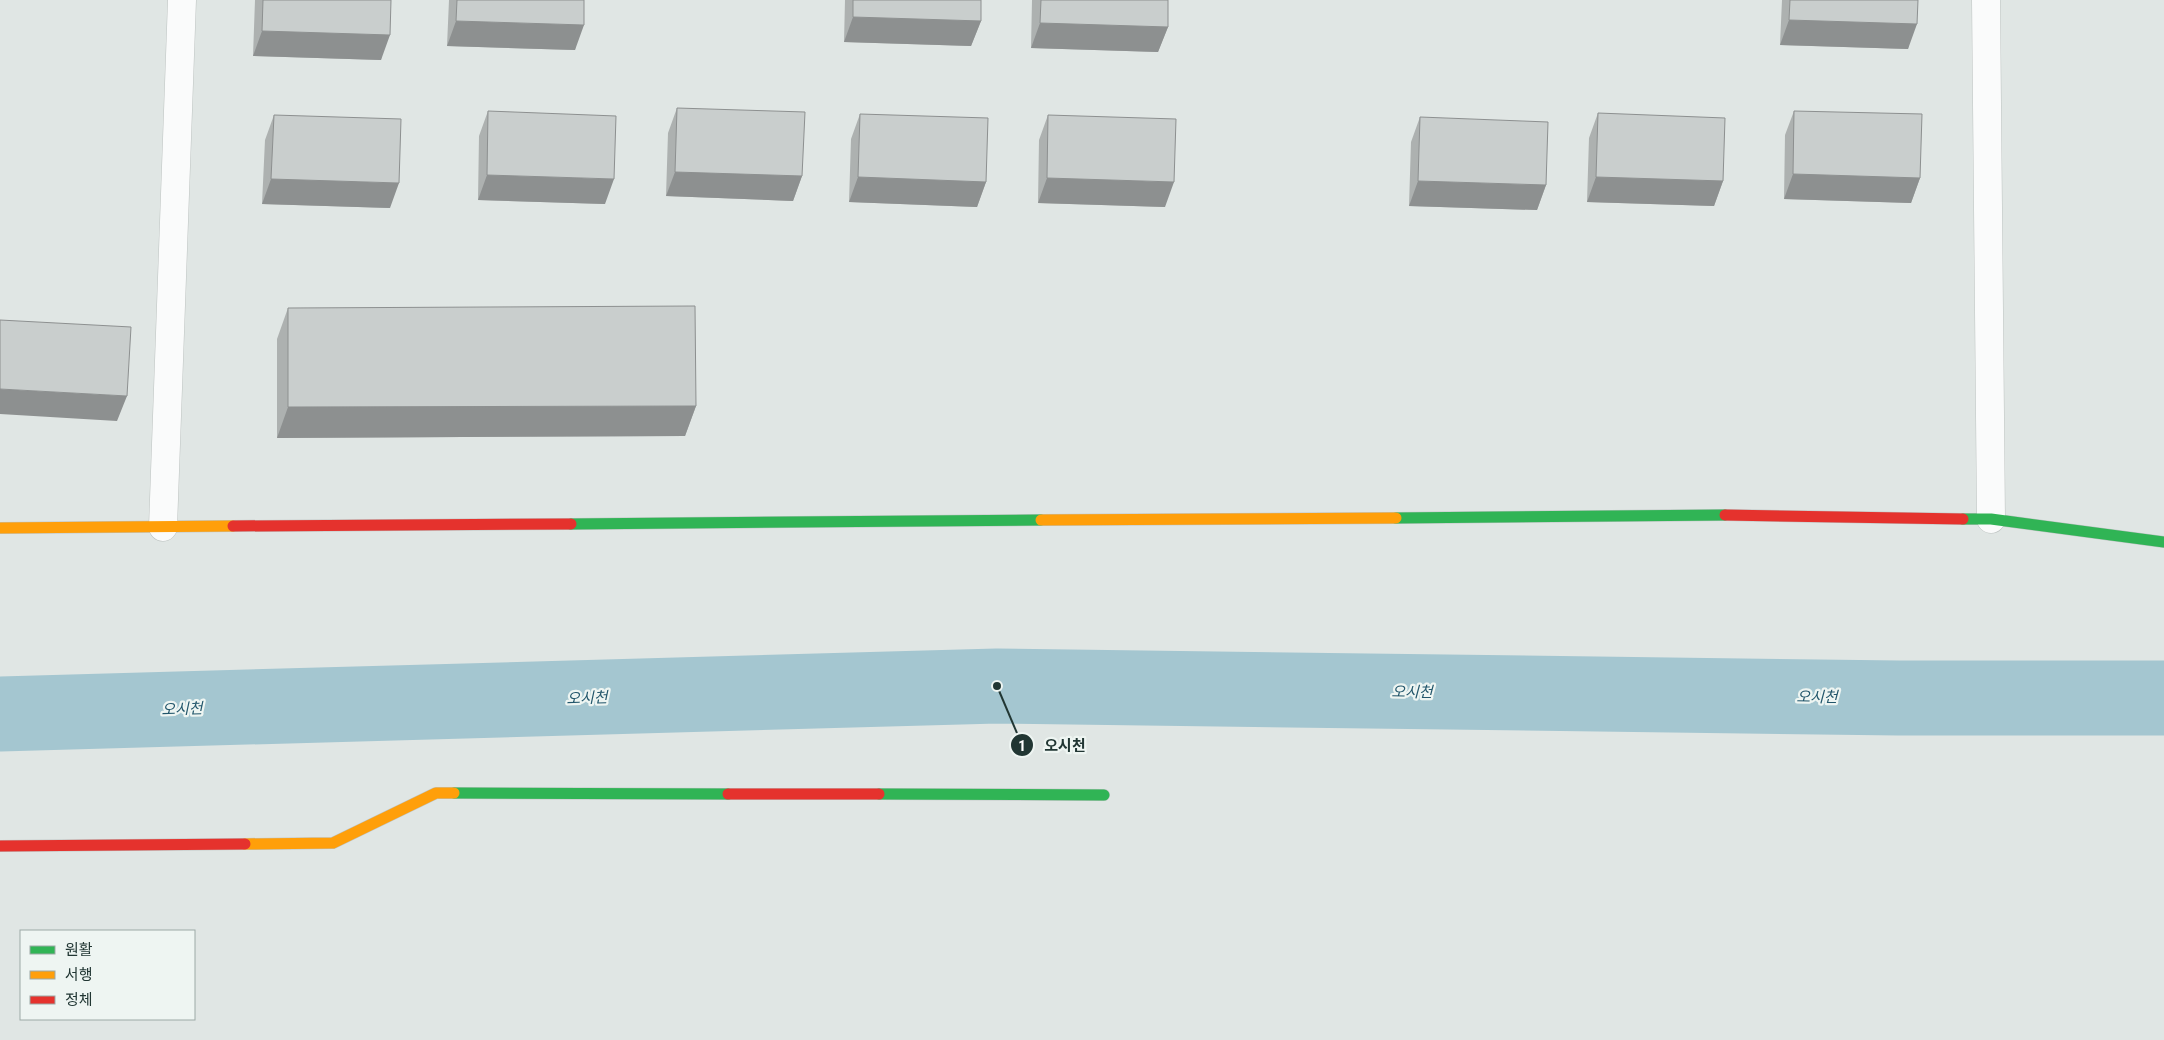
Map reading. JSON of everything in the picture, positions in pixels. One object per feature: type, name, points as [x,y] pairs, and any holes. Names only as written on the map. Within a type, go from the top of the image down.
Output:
[{"type":"main road","points":[[0,528],[1766,515],[1991,519],[2164,542]]},
{"type":"main road","points":[[0,846],[332,843],[436,793],[1104,795]]},
{"type":"street","points":[[164,527],[182,0]]},
{"type":"street","points":[[1986,0],[1991,519]]},
{"type":"building","points":[[263,0],[391,0],[390,35],[262,31]]},
{"type":"building","points":[[457,0],[584,0],[584,25],[456,21]]},
{"type":"building","points":[[853,0],[981,0],[981,21],[853,17]]},
{"type":"building","points":[[1041,0],[1168,0],[1168,27],[1040,23]]},
{"type":"building","points":[[1790,0],[1918,0],[1917,24],[1789,20]]},
{"type":"building","points":[[677,108],[805,112],[802,176],[675,172]]},
{"type":"building","points":[[488,111],[616,116],[614,179],[487,175]]},
{"type":"building","points":[[1794,111],[1922,114],[1920,178],[1793,174]]},
{"type":"building","points":[[1598,113],[1725,118],[1723,181],[1596,177]]},
{"type":"building","points":[[860,114],[988,118],[986,182],[858,177]]},
{"type":"building","points":[[274,115],[401,119],[399,183],[271,179]]},
{"type":"building","points":[[1048,115],[1176,119],[1174,182],[1047,178]]},
{"type":"building","points":[[1420,117],[1548,122],[1546,185],[1418,181]]},
{"type":"building","points":[[695,306],[696,406],[288,407],[288,308]]},
{"type":"building","points":[[0,320],[131,327],[127,396],[0,389]]},
{"type":"waterway","name":"오시천","points":[[0,714],[997,686],[1899,698],[2164,698]]},
{"type":"traffic: fast","points":[[1396,518],[1725,515]]},
{"type":"traffic: fast","points":[[1963,519],[1991,519],[2164,542]]},
{"type":"traffic: fast","points":[[571,524],[1041,520]]},
{"type":"traffic: fast","points":[[454,793],[728,794]]},
{"type":"traffic: fast","points":[[879,794],[1104,795]]},
{"type":"traffic: slow","points":[[1041,520],[1396,518]]},
{"type":"traffic: slow","points":[[0,528],[233,526]]},
{"type":"traffic: slow","points":[[245,844],[333,843],[436,793],[454,793]]},
{"type":"traffic: jam","points":[[1725,515],[1963,519]]},
{"type":"traffic: jam","points":[[233,526],[571,524]]},
{"type":"traffic: jam","points":[[728,794],[879,794]]},
{"type":"traffic: jam","points":[[0,846],[245,844]]},
{"type":"place","name":"오시천","points":[[997,686]]}]
